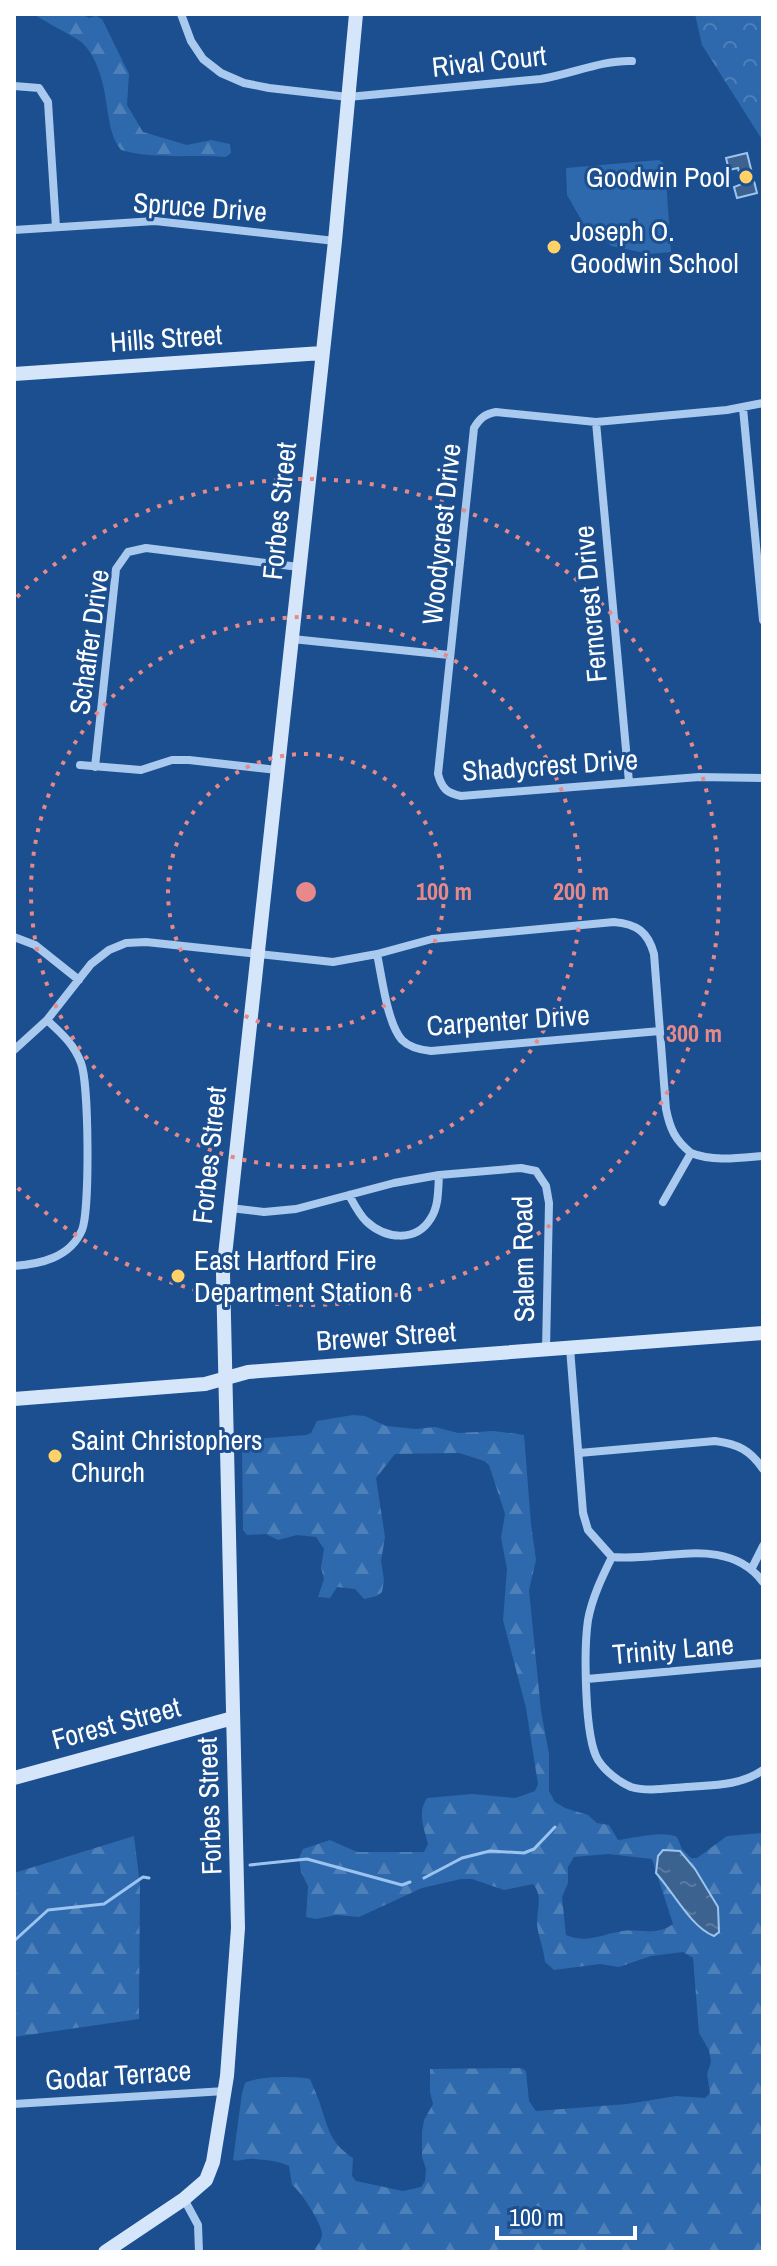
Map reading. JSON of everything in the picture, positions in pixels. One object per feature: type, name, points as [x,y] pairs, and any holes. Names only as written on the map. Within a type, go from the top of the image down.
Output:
[{"type":"main road","name":"Forbes Street","points":[[105,2252],[201,2187],[210,2171],[225,2091],[238,1928],[222,1286],[335,241],[356,14]]},
{"type":"main road","name":"Hills Street","points":[[14,374],[322,353]]},
{"type":"main road","name":"Brewer Street","points":[[14,1399],[205,1384],[248,1372],[763,1333]]},
{"type":"main road","name":"Forest Street","points":[[14,1778],[233,1718]]},
{"type":"street","name":"Rival Court","points":[[181,14],[191,41],[203,59],[221,73],[244,83],[269,88],[348,97],[541,79],[617,61],[632,61]]},
{"type":"street","points":[[14,86],[39,88],[48,102],[56,227]]},
{"type":"street","name":"Spruce Drive","points":[[14,230],[155,221],[335,241]]},
{"type":"street","name":"Woodycrest Drive","points":[[449,655],[474,428],[486,414],[496,412],[596,422],[743,408],[763,403]]},
{"type":"street","points":[[743,408],[763,620]]},
{"type":"street","name":"Ferncrest Drive","points":[[596,422],[629,782]]},
{"type":"street","name":"Schaffer Drive","points":[[95,767],[116,569],[128,552],[146,548],[299,567]]},
{"type":"street","points":[[292,639],[449,655]]},
{"type":"street","name":"Shadycrest Drive","points":[[449,655],[438,774],[441,787],[450,794],[461,796],[699,777],[763,778]]},
{"type":"street","points":[[80,765],[141,770],[172,760],[189,760],[277,770]]},
{"type":"street","points":[[14,1050],[47,1020],[100,957],[126,943],[146,942],[333,962],[432,939],[628,923],[649,938],[654,954],[670,1130],[679,1143],[703,1158],[763,1156]]},
{"type":"street","points":[[14,937],[35,945],[79,980]]},
{"type":"street","name":"Carpenter Drive","points":[[377,954],[393,1023],[402,1040],[416,1049],[431,1051],[660,1031]]},
{"type":"street","points":[[14,1266],[49,1261],[68,1249],[82,1231],[86,1208],[86,1086],[82,1065],[72,1044],[47,1020]]},
{"type":"street","points":[[663,1202],[691,1153]]},
{"type":"street","name":"Salem Road","points":[[229,1208],[264,1212],[285,1210],[439,1175],[521,1168],[536,1171],[546,1186],[549,1203],[546,1350]]},
{"type":"street","points":[[349,1195],[364,1220],[381,1232],[398,1237],[419,1231],[431,1218],[438,1198],[439,1175]]},
{"type":"street","points":[[570,1348],[583,1513],[588,1530],[612,1557],[635,1559],[716,1554],[737,1559],[752,1568],[763,1582]]},
{"type":"street","points":[[579,1453],[715,1441],[735,1444],[752,1453],[763,1469]]},
{"type":"street","points":[[752,1568],[763,1546]]},
{"type":"street","points":[[612,1557],[598,1585],[588,1619],[587,1679],[591,1736],[597,1758],[610,1774],[630,1786],[649,1790],[733,1783],[751,1778],[763,1770]]},
{"type":"street","name":"Trinity Lane","points":[[587,1679],[763,1663]]},
{"type":"street","name":"Godar Terrace","points":[[14,2104],[225,2091]]},
{"type":"street","points":[[184,2199],[198,2225],[199,2252]]},
{"type":"green space","points":[[33,14],[81,14],[102,19],[129,74],[127,105],[143,132],[187,145],[211,140],[230,144],[231,153],[226,157],[160,156],[121,150],[112,133],[101,76],[89,50],[77,39]]},
{"type":"green space","points":[[695,14],[763,14],[763,141],[702,45]]},
{"type":"green space","points":[[659,160],[665,165],[671,252],[649,254],[611,246],[583,223],[567,195],[566,168]]},
{"type":"green space","points":[[353,1415],[365,1416],[386,1426],[524,1435],[536,1560],[529,1590],[541,1711],[549,1754],[549,1791],[555,1802],[588,1815],[597,1823],[609,1825],[618,1840],[657,1834],[677,1837],[682,1849],[691,1858],[697,1858],[727,1836],[763,1833],[763,2252],[314,2252],[322,2237],[321,2230],[310,2208],[292,2185],[289,2166],[263,2160],[233,2160],[245,2083],[259,2079],[310,2079],[332,2137],[353,2158],[352,2176],[356,2181],[403,2191],[421,2187],[425,2181],[422,2132],[424,2120],[433,2104],[430,2069],[521,2068],[526,2071],[529,2101],[536,2111],[627,2104],[676,2096],[705,2098],[710,2093],[707,2074],[711,2062],[709,2050],[699,2033],[693,1958],[683,1952],[651,1956],[619,1967],[600,1964],[554,1970],[545,1962],[537,1927],[539,1898],[533,1884],[504,1890],[472,1879],[461,1879],[422,1888],[359,1917],[306,1917],[308,1886],[299,1858],[303,1849],[330,1840],[357,1852],[424,1852],[428,1844],[422,1815],[427,1798],[472,1794],[515,1798],[535,1791],[538,1784],[526,1708],[503,1620],[507,1569],[501,1538],[505,1514],[489,1465],[459,1453],[395,1454],[376,1478],[385,1537],[381,1561],[382,1592],[364,1599],[355,1589],[337,1587],[330,1598],[318,1597],[324,1579],[321,1567],[324,1549],[316,1537],[297,1535],[278,1540],[266,1534],[247,1535],[243,1530],[242,1440],[306,1435],[311,1433],[317,1421]],"holes":[[[608,1854],[652,1859],[673,1924],[655,1931],[623,1931],[588,1938],[566,1935],[562,1897],[568,1883],[568,1867],[574,1857]]]},
{"type":"green space","points":[[134,1836],[140,1885],[139,2019],[14,2037],[14,1873]]},
{"type":"water","name":"Goodwin Pool","points":[[747,153],[757,193],[737,198],[734,187],[742,184],[738,168],[729,170],[726,158]]},
{"type":"water","points":[[663,1850],[680,1851],[718,1907],[719,1932],[714,1936],[690,1917],[656,1873],[658,1856]]},
{"type":"waterway","points":[[424,1878],[462,1858],[490,1851],[524,1853],[534,1849],[555,1827]]},
{"type":"waterway","points":[[250,1865],[307,1859],[402,1885],[410,1882]]},
{"type":"waterway","points":[[14,1941],[48,1910],[104,1904],[143,1877],[149,1878]]},
{"type":"place","name":"Goodwin Pool","points":[[746,177]]},
{"type":"place","name":"Joseph O. Goodwin School","points":[[554,247]]},
{"type":"place","name":"East Hartford Fire Department Station 6","points":[[178,1276]]},
{"type":"place","name":"Saint Christophers Church","points":[[55,1456]]}]
